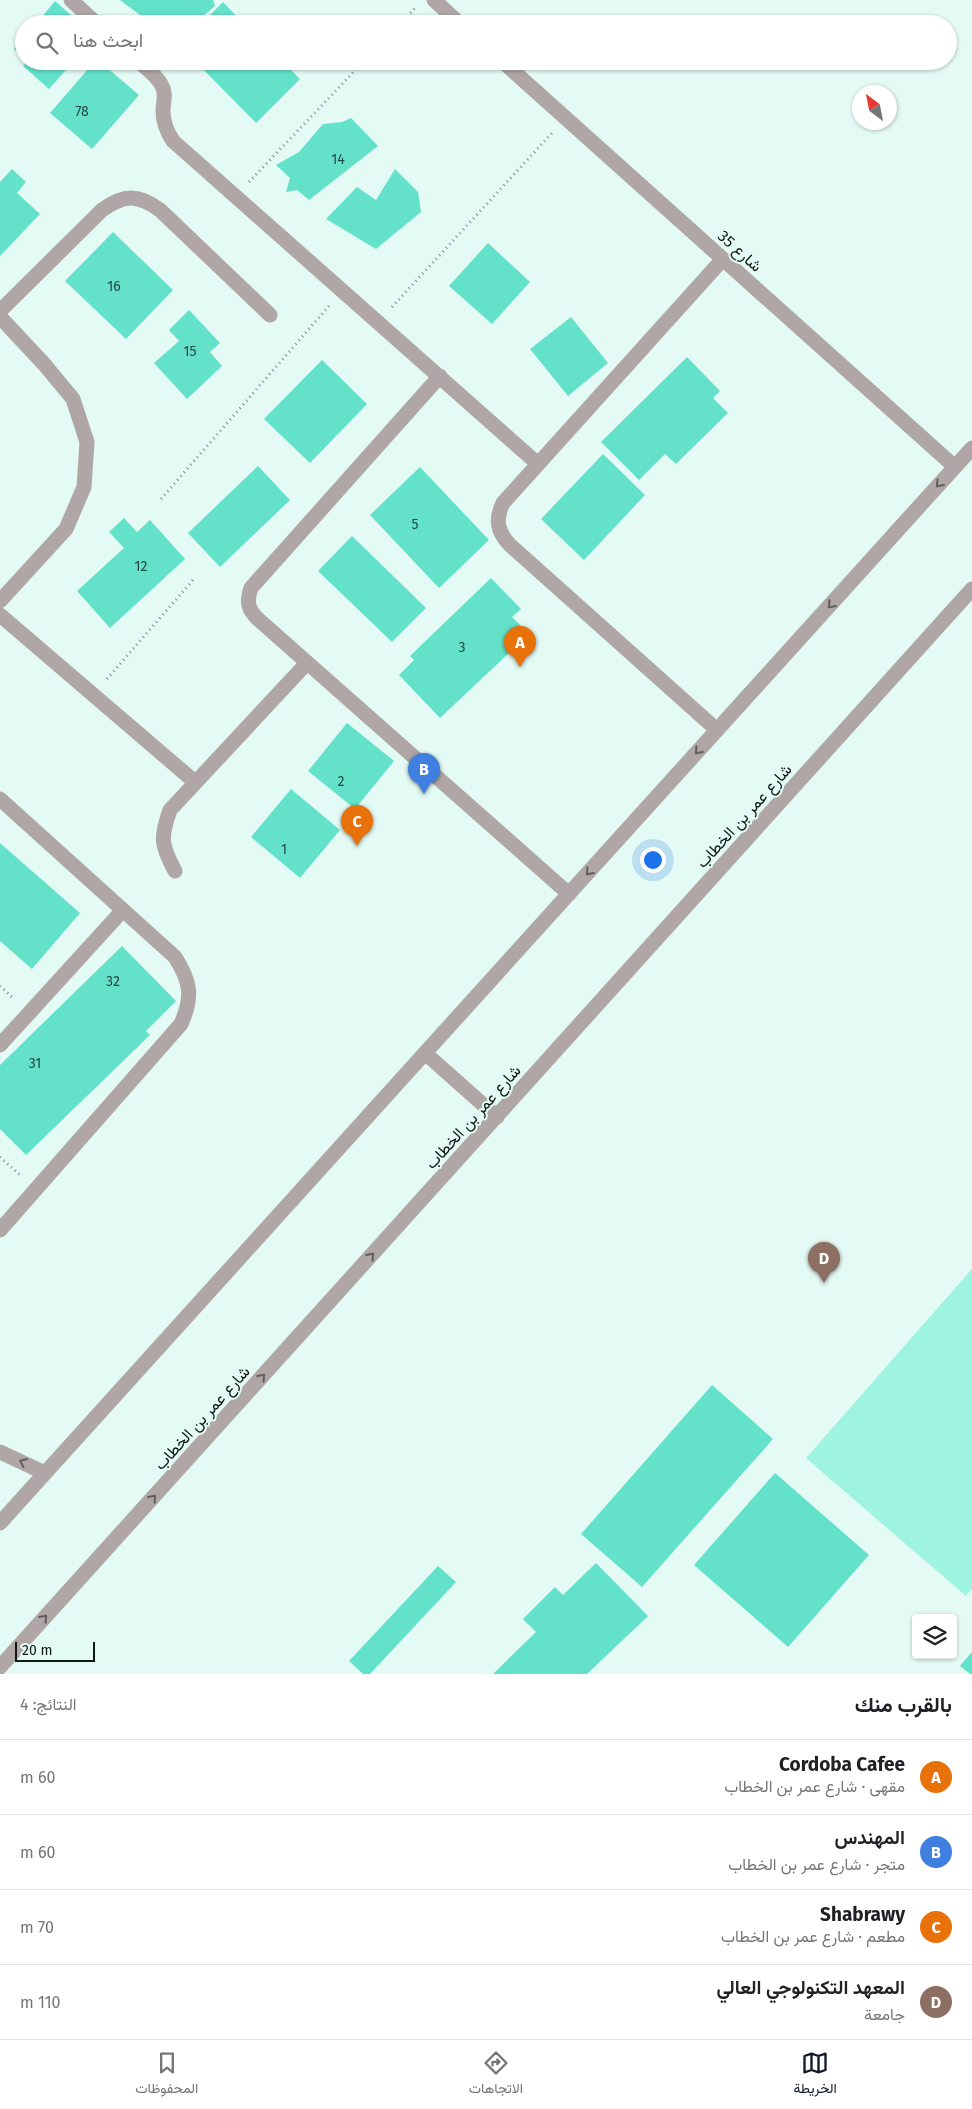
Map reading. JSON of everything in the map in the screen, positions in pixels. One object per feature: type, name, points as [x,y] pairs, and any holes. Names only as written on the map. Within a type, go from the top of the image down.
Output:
[{"type":"street","points":[[71,0],[87,15]]},
{"type":"street","points":[[434,0],[450,15]]},
{"type":"street","points":[[147,70],[161,84],[165,101],[163,110],[164,121],[173,141],[538,464]]},
{"type":"street","name":"شارع 35","points":[[512,70],[955,467]]},
{"type":"street","points":[[0,311],[102,210],[115,201],[131,197],[147,200],[160,210],[270,315]]},
{"type":"street","points":[[717,730],[502,536],[498,525],[498,513],[503,503],[723,259]]},
{"type":"street","points":[[0,317],[44,364],[73,399],[87,442],[84,487],[66,529],[0,601]]},
{"type":"street","points":[[440,376],[251,588],[248,596],[248,606],[252,614],[568,894]]},
{"type":"street","points":[[0,1523],[972,448]]},
{"type":"street","name":"شارع عمر بن الخطاب","points":[[0,1668],[972,590]]},
{"type":"street","points":[[0,615],[195,782]]},
{"type":"street","points":[[175,871],[164,852],[162,831],[170,810],[307,662]]},
{"type":"street","points":[[0,799],[175,957],[184,972],[189,990],[188,1008],[181,1024],[0,1230]]},
{"type":"street","points":[[0,1045],[123,910]]},
{"type":"street","points":[[425,1053],[497,1117]]},
{"type":"street","points":[[0,1452],[46,1473]]},
{"type":"path","points":[[408,15],[417,6]]},
{"type":"path","points":[[236,196],[355,70]]},
{"type":"path","points":[[378,322],[565,118]]},
{"type":"path","points":[[161,499],[343,290]]},
{"type":"path","points":[[94,695],[194,580]]},
{"type":"path","points":[[0,1157],[35,1190]]},
{"type":"green space","points":[[972,1269],[972,1589],[966,1596],[806,1458]]},
{"type":"building","points":[[120,0],[213,0],[215,6],[204,15],[140,15]]},
{"type":"building","points":[[55,1],[71,15],[43,15]]},
{"type":"building","points":[[223,2],[235,15],[210,15]]},
{"type":"building","points":[[28,70],[66,70],[49,89]]},
{"type":"building","points":[[87,70],[110,70],[139,95],[92,149],[50,113]]},
{"type":"building","points":[[204,70],[291,70],[300,79],[256,123]]},
{"type":"building","points":[[351,118],[378,146],[309,200],[297,190],[286,192],[290,178],[276,165],[299,152],[323,124],[342,122]]},
{"type":"building","points":[[12,169],[26,182],[17,193],[40,214],[0,256],[0,182]]},
{"type":"building","points":[[395,169],[418,192],[421,212],[376,249],[326,219],[357,187],[376,200]]},
{"type":"building","points":[[113,232],[173,290],[126,339],[65,281]]},
{"type":"building","points":[[488,243],[530,282],[492,324],[449,286]]},
{"type":"building","points":[[189,310],[220,343],[210,352],[222,366],[187,399],[154,363],[179,341],[169,330]]},
{"type":"building","points":[[571,317],[608,363],[568,396],[530,349]]},
{"type":"building","points":[[687,357],[720,391],[713,398],[728,413],[676,464],[665,454],[639,480],[601,442]]},
{"type":"building","points":[[322,360],[367,404],[310,463],[264,419]]},
{"type":"building","points":[[603,454],[645,495],[584,560],[541,519]]},
{"type":"building","points":[[258,466],[290,500],[220,567],[188,533]]},
{"type":"building","points":[[420,467],[489,540],[439,588],[370,515]]},
{"type":"building","points":[[124,518],[137,532],[150,520],[185,559],[110,628],[77,591],[124,548],[109,532]]},
{"type":"building","points":[[352,536],[426,608],[392,642],[318,571]]},
{"type":"building","points":[[491,578],[521,609],[512,617],[529,634],[440,718],[399,675],[414,660],[410,656]]},
{"type":"building","points":[[347,723],[394,761],[355,809],[308,771]]},
{"type":"building","points":[[291,789],[340,830],[300,878],[251,837]]},
{"type":"building","points":[[0,843],[80,913],[32,969],[0,941]]},
{"type":"building","points":[[122,946],[176,1001],[146,1031],[150,1035],[26,1155],[0,1129],[0,1065]]},
{"type":"building","points":[[712,1385],[773,1439],[642,1587],[581,1534]]},
{"type":"building","points":[[775,1473],[869,1555],[788,1647],[694,1565]]},
{"type":"building","points":[[596,1563],[648,1616],[587,1674],[493,1674],[536,1632],[523,1619],[555,1587],[563,1595]]},
{"type":"building","points":[[438,1566],[456,1582],[370,1674],[363,1674],[349,1661]]},
{"type":"building","points":[[972,1652],[972,1674],[970,1674],[960,1666]]},
{"type":"place","name":"Cordoba Cafee","points":[[520,667]]},
{"type":"place","name":"المهندس","points":[[424,794]]},
{"type":"place","name":"Shabrawy","points":[[357,846]]},
{"type":"place","name":"المعهد التكنولوجي العالي","points":[[824,1283]]}]
